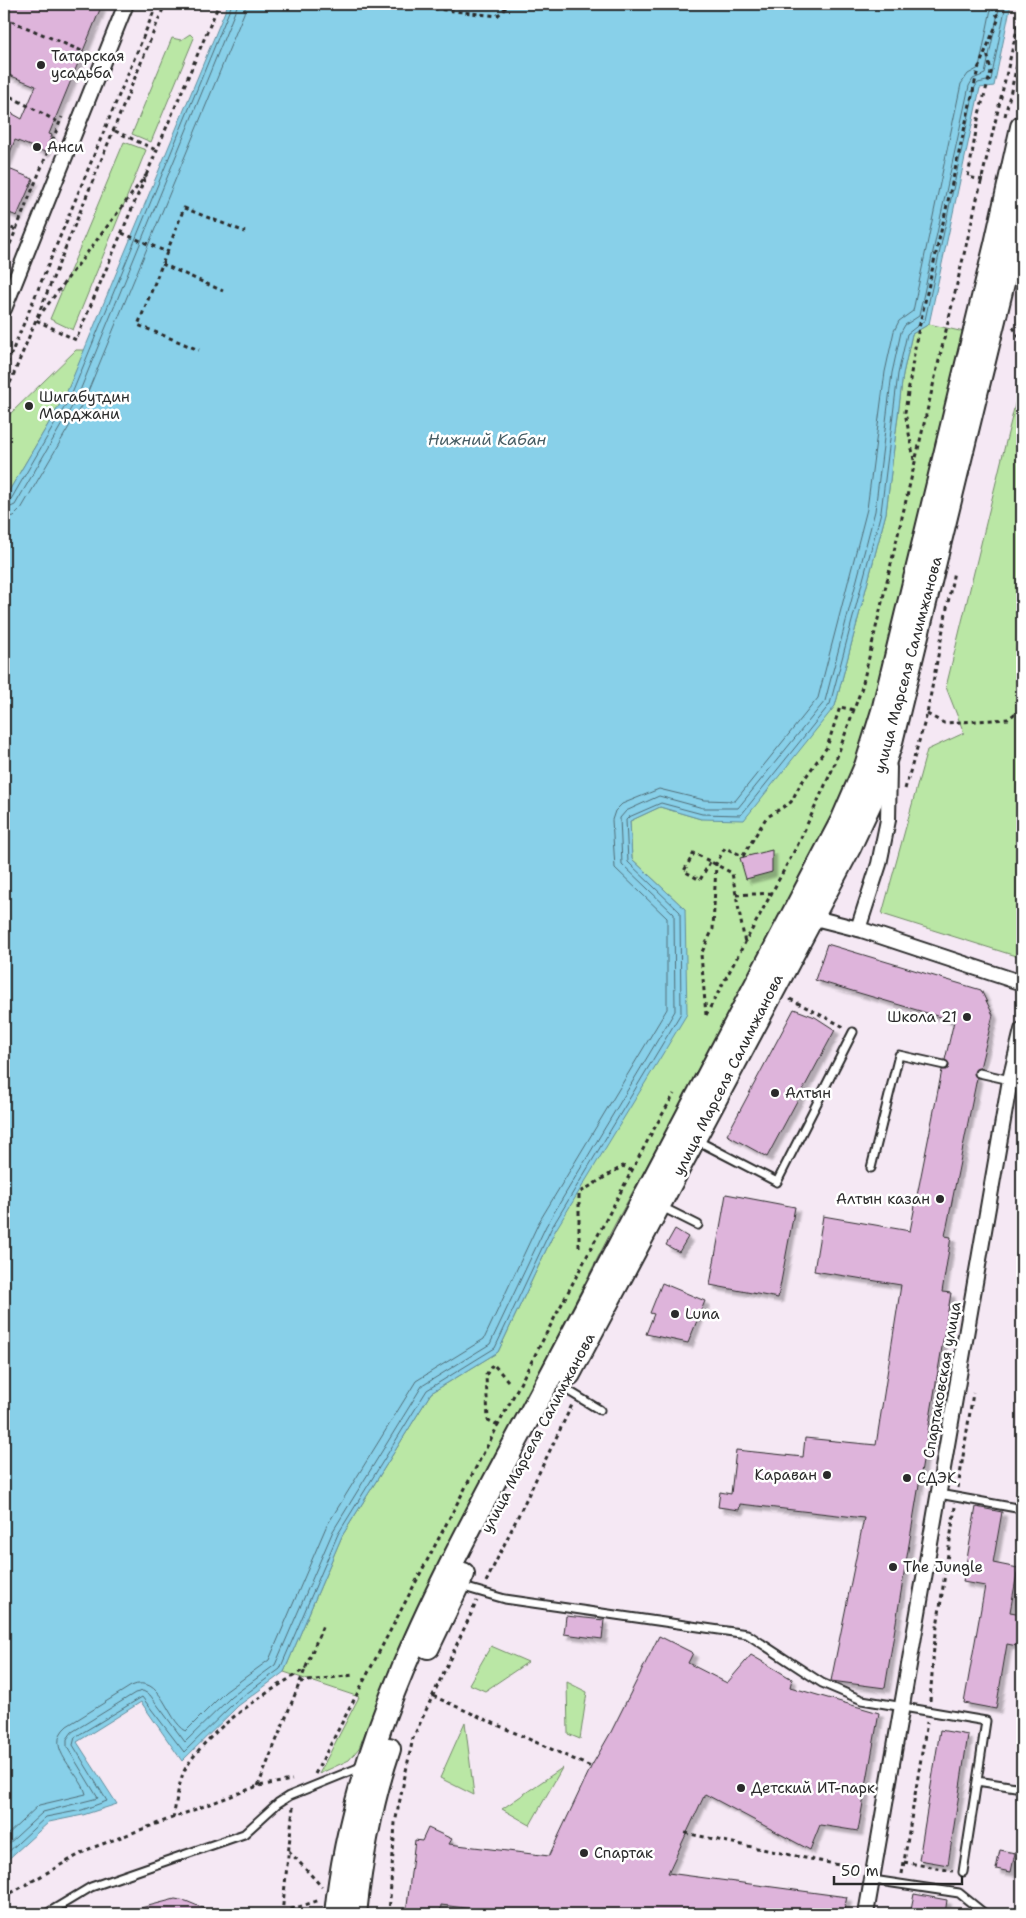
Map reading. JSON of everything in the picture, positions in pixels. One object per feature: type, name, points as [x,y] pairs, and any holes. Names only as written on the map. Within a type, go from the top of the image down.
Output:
[{"type":"main road","points":[[329,1910],[351,1821],[368,1764],[430,1604],[830,844],[866,766],[885,701],[996,244],[1013,124]]},
{"type":"main road","name":"улица Марселя Салимжанова","points":[[355,1914],[368,1827],[381,1774],[420,1666],[457,1585],[695,1140],[849,848],[871,801],[890,746],[1022,205]]},
{"type":"street","points":[[4,309],[126,4]]},
{"type":"street","points":[[858,929],[879,864],[888,820],[890,746]]},
{"type":"street","points":[[812,918],[858,929],[1022,983]]},
{"type":"street","name":"Спартаковская улица","points":[[866,1914],[1010,1080],[1022,1030]]},
{"type":"lane","points":[[695,1140],[777,1182],[853,1032]]},
{"type":"lane","points":[[871,1168],[899,1055],[944,1065]]},
{"type":"lane","points":[[979,1073],[1010,1080]]},
{"type":"lane","points":[[660,1206],[698,1225]]},
{"type":"lane","points":[[562,1388],[600,1410]]},
{"type":"lane","points":[[939,1494],[1022,1509]]},
{"type":"lane","points":[[457,1585],[505,1600],[747,1634],[822,1684],[862,1700],[986,1721],[963,1872]]},
{"type":"lane","points":[[46,1914],[91,1887],[244,1834],[278,1803],[294,1794],[368,1764]]},
{"type":"lane","points":[[977,1781],[1022,1788]]},
{"type":"lane","points":[[873,1880],[959,1893],[985,1914]]},
{"type":"path","points":[[4,371],[158,4]]},
{"type":"path","points":[[4,398],[115,132],[166,4]]},
{"type":"path","points":[[36,320],[76,340],[218,5],[211,4]]},
{"type":"path","points":[[394,4],[497,16],[510,4]]},
{"type":"path","points":[[915,461],[905,412],[916,341],[978,69],[987,52],[999,18],[990,4]]},
{"type":"path","points":[[854,710],[840,706],[827,747],[800,785],[791,802],[766,818],[743,856],[725,848],[716,864],[713,929],[700,954],[706,1015],[798,844],[833,768],[854,710],[862,687],[1022,8]]},
{"type":"path","points":[[4,18],[89,54]]},
{"type":"path","points":[[1013,124],[1022,44]]},
{"type":"path","points":[[85,62],[92,45]]},
{"type":"path","points":[[983,180],[968,177],[979,114],[992,72],[987,52]]},
{"type":"path","points":[[4,93],[60,123]]},
{"type":"path","points":[[4,259],[66,109]]},
{"type":"path","points":[[115,132],[156,150]]},
{"type":"path","points":[[36,320],[146,174]]},
{"type":"path","points":[[198,350],[138,325],[184,208],[246,232]]},
{"type":"path","points":[[4,225],[16,230]]},
{"type":"path","points":[[122,233],[167,252]]},
{"type":"path","points":[[162,264],[223,291]]},
{"type":"path","points":[[1018,310],[1022,318]]},
{"type":"path","points":[[1013,327],[1022,342]]},
{"type":"path","points":[[927,714],[944,723],[1008,719],[1022,708]]},
{"type":"path","points":[[710,862],[700,880],[684,871],[694,853],[732,873],[745,944]]},
{"type":"path","points":[[736,896],[772,893]]},
{"type":"path","points":[[785,996],[853,1032]]},
{"type":"path","points":[[306,1790],[632,1171],[675,1093]]},
{"type":"path","points":[[579,1247],[579,1193],[623,1166],[632,1171]]},
{"type":"path","points":[[498,1425],[488,1420],[486,1375],[493,1364],[508,1381]]},
{"type":"path","points":[[258,1786],[323,1625]]},
{"type":"path","points":[[173,1819],[185,1767],[243,1709],[306,1668]]},
{"type":"path","points":[[300,1682],[354,1675]]},
{"type":"path","points":[[433,1696],[591,1767]]},
{"type":"path","points":[[4,1897],[89,1849],[258,1786],[292,1780]]},
{"type":"path","points":[[294,1794],[282,1913],[323,1899],[329,1910]]},
{"type":"path","points":[[685,1832],[858,1869]]},
{"type":"path","points":[[289,1850],[324,1890]]},
{"type":"path","points":[[904,1862],[963,1872]]},
{"type":"green space","points":[[190,34],[194,38],[151,142],[132,134],[172,38],[181,40]]},
{"type":"green space","points":[[124,142],[146,150],[73,330],[50,319]]},
{"type":"green space","points":[[929,324],[964,332],[889,655],[853,769],[810,868],[615,1224],[533,1384],[377,1702],[359,1748],[349,1760],[319,1774],[359,1697],[284,1672],[342,1536],[431,1393],[498,1352],[555,1231],[685,909],[632,859],[630,821],[660,807],[701,819],[835,706],[886,513],[903,374],[912,334]]},
{"type":"green space","points":[[76,350],[85,350],[66,394],[6,496],[4,542],[4,430],[10,414]]},
{"type":"green space","points":[[1022,386],[1022,958],[882,914],[927,750],[964,733],[946,687],[1019,388]]},
{"type":"green space","points":[[491,1646],[528,1662],[485,1691],[469,1684]]},
{"type":"green space","points":[[567,1682],[587,1692],[580,1739],[568,1734]]},
{"type":"green space","points":[[465,1722],[474,1795],[440,1778]]},
{"type":"green space","points":[[562,1768],[530,1825],[502,1809]]},
{"type":"water","name":"Нижний Кабан","points":[[228,4],[407,6],[408,4],[1011,4],[994,86],[980,88],[929,324],[912,334],[903,374],[886,513],[835,706],[744,820],[701,819],[660,807],[630,821],[632,859],[685,909],[687,1014],[555,1231],[498,1352],[431,1393],[342,1536],[284,1672],[238,1706],[182,1761],[141,1702],[77,1742],[117,1804],[83,1815],[49,1822],[4,1863],[4,543],[6,496],[66,394]]},
{"type":"building","points":[[4,4],[93,4],[101,7],[49,134],[52,135],[45,152],[15,140],[4,167],[4,109],[22,119],[36,86],[4,73]]},
{"type":"building","points":[[4,167],[33,179],[17,216],[4,211]]},
{"type":"building","points":[[772,850],[772,872],[746,879],[740,858]]},
{"type":"building","name":"Караван","points":[[827,944],[981,990],[993,1015],[980,1068],[974,1072],[977,1078],[945,1236],[951,1237],[942,1292],[951,1293],[885,1688],[831,1681],[864,1518],[740,1504],[739,1510],[718,1507],[720,1492],[731,1494],[736,1450],[803,1457],[805,1438],[876,1445],[901,1285],[814,1271],[823,1216],[910,1231],[942,1070],[948,1069],[949,1066],[945,1060],[954,1021],[815,980]]},
{"type":"building","name":"Алтын","points":[[794,1009],[815,1017],[835,1030],[767,1157],[727,1135]]},
{"type":"building","points":[[726,1194],[795,1207],[778,1298],[710,1285]]},
{"type":"building","points":[[675,1229],[688,1237],[679,1252],[666,1245]]},
{"type":"building","points":[[662,1283],[705,1301],[688,1343],[646,1334],[654,1314],[650,1313]]},
{"type":"building","points":[[976,1507],[1002,1512],[993,1563],[1018,1568],[1010,1612],[1022,1614],[1022,1647],[1007,1644],[996,1709],[964,1703],[985,1586],[963,1582]]},
{"type":"building","points":[[566,1616],[604,1620],[602,1639],[564,1634]]},
{"type":"building","points":[[659,1636],[693,1653],[688,1663],[727,1683],[751,1655],[792,1679],[790,1687],[879,1713],[858,1831],[820,1825],[810,1850],[705,1794],[668,1873],[847,1897],[843,1914],[514,1914],[441,1905],[440,1914],[406,1914],[415,1840],[422,1841],[428,1828],[452,1839],[449,1844],[549,1856],[591,1767],[611,1732]]},
{"type":"building","points":[[940,1730],[968,1735],[948,1865],[919,1860]]},
{"type":"building","points":[[1000,1850],[1015,1853],[1011,1872],[996,1869]]},
{"type":"building","points":[[914,1894],[947,1900],[945,1914],[910,1914]]},
{"type":"building","points":[[175,1899],[186,1901],[217,1914],[130,1914],[129,1911]]},
{"type":"place","name":"Татарская усадьба","points":[[41,65]]},
{"type":"place","name":"Анси","points":[[37,147]]},
{"type":"place","name":"Шигабутдин Марджани","points":[[29,406]]},
{"type":"place","name":"Школа 21","points":[[967,1017]]},
{"type":"place","name":"Алтын","points":[[775,1093]]},
{"type":"place","name":"Алтын казан","points":[[940,1199]]},
{"type":"place","name":"Luna","points":[[675,1314]]},
{"type":"place","name":"Караван","points":[[827,1475]]},
{"type":"place","name":"СДЭК","points":[[907,1478]]},
{"type":"place","name":"The Jungle","points":[[893,1567]]},
{"type":"place","name":"Детский ИТ-парк","points":[[741,1788]]},
{"type":"place","name":"Спартак","points":[[584,1853]]}]
